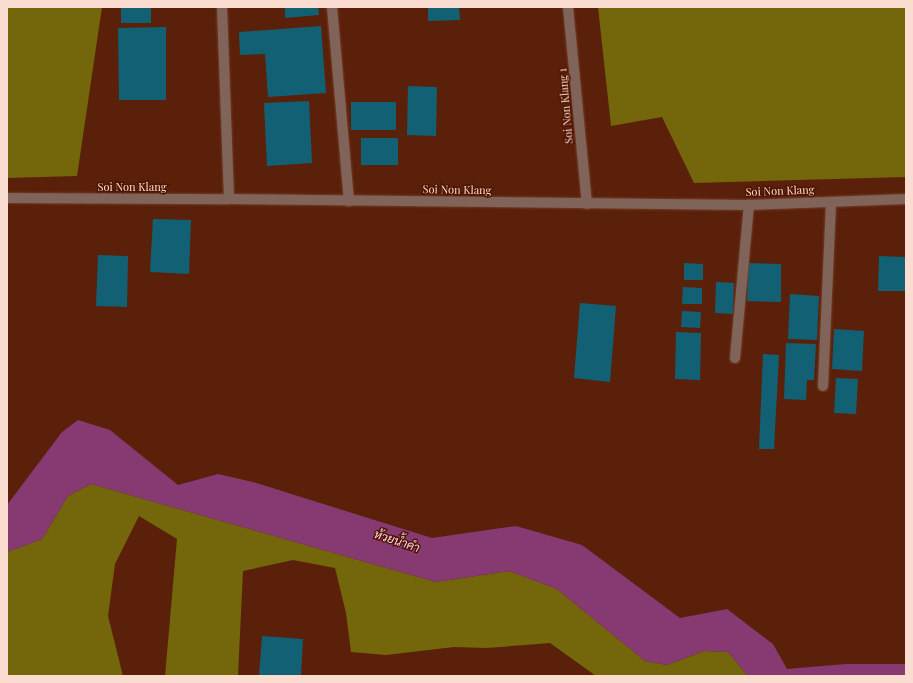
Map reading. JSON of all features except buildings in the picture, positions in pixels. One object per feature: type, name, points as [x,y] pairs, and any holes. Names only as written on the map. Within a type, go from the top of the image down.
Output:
[{"type":"street","points":[[222,7],[229,199]]},
{"type":"street","points":[[332,7],[349,201]]},
{"type":"street","name":"Soi Non Klang 1","points":[[568,7],[587,204]]},
{"type":"street","name":"Soi Non Klang","points":[[7,198],[749,205],[906,199]]},
{"type":"street","points":[[823,386],[831,202]]},
{"type":"street","points":[[735,358],[749,205]]},
{"type":"shaded area","points":[[7,7],[102,7],[77,176],[7,178]]},
{"type":"shaded area","points":[[598,7],[906,7],[906,177],[694,183],[662,117],[611,126]]},
{"type":"shaded area","points":[[91,484],[436,582],[509,571],[557,589],[645,661],[667,665],[704,651],[728,652],[748,676],[596,676],[550,643],[487,648],[454,647],[386,655],[351,652],[346,613],[335,568],[293,560],[243,571],[238,676],[165,676],[177,539],[139,516],[115,564],[108,616],[123,676],[7,676],[7,552],[42,539],[68,496]]},
{"type":"water","name":"ห้วยน้ำคำ","points":[[78,420],[110,430],[178,485],[218,474],[253,482],[432,538],[516,526],[582,545],[680,618],[727,609],[773,644],[787,669],[846,664],[906,664],[906,676],[748,676],[728,652],[704,651],[667,665],[645,661],[557,589],[509,571],[436,582],[91,484],[68,496],[42,539],[7,552],[7,505],[62,432]]}]
